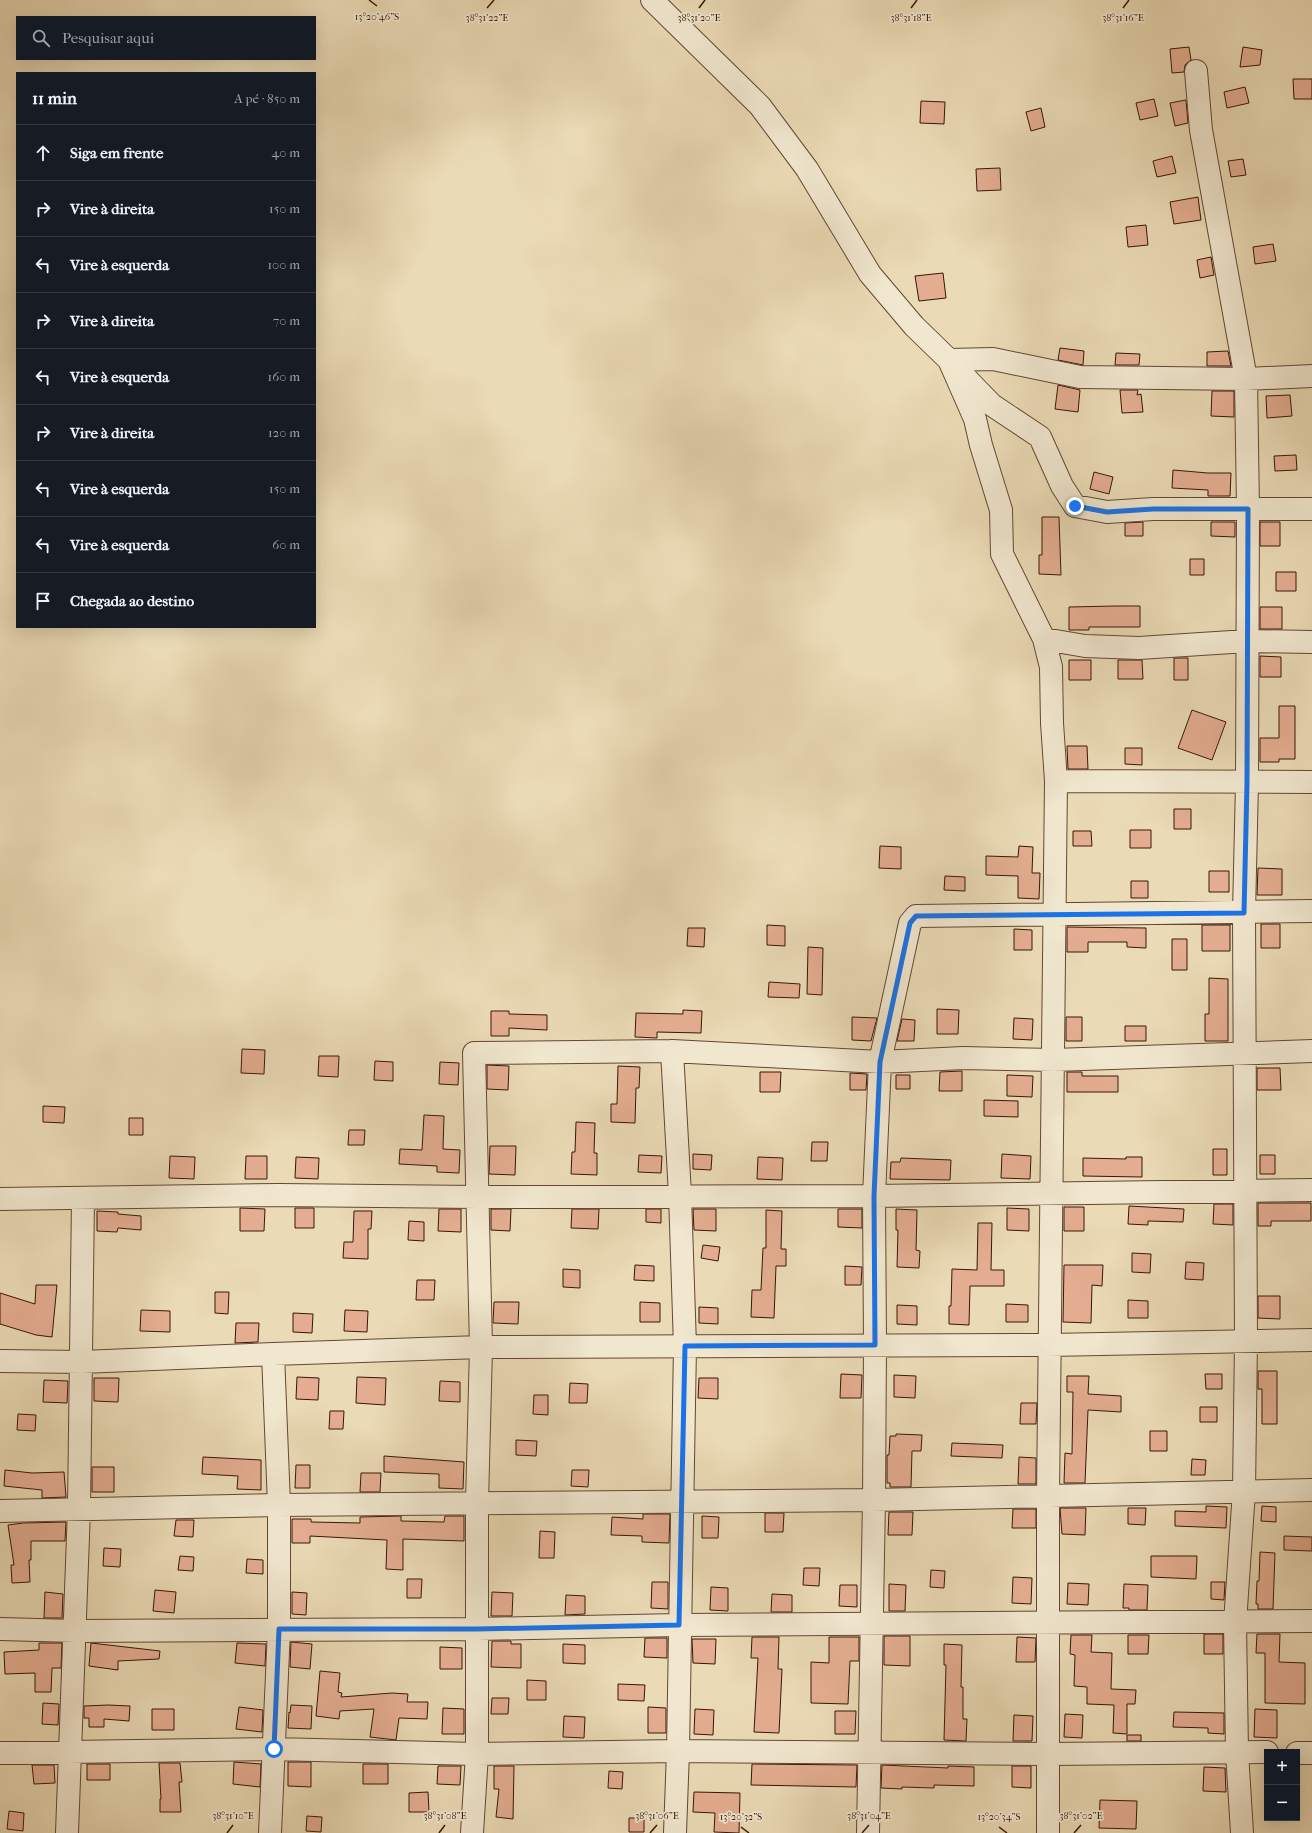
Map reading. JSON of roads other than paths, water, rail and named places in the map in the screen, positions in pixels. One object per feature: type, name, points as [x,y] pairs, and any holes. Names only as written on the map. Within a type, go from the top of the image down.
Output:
[{"type":"street","points":[[652,0],[760,106],[807,169],[870,274],[914,326],[992,405],[1040,437],[1062,486],[1075,506],[1107,512],[1153,509],[1312,509]]},
{"type":"street","points":[[1196,71],[1201,130],[1246,379],[1248,509],[1247,783],[1244,913],[1246,1341],[1244,1491],[1236,1623],[1237,1752],[1242,1833]]},
{"type":"street","points":[[949,360],[993,358],[1080,377],[1246,379],[1312,376]]},
{"type":"street","points":[[949,360],[975,419],[981,445],[1001,510],[1002,554],[1044,638],[1051,667],[1052,722],[1056,781],[1054,1060],[1049,1345],[1047,1623],[1048,1833]]},
{"type":"street","points":[[1044,638],[1085,646],[1139,648],[1247,641],[1312,642]]},
{"type":"street","points":[[1056,781],[1247,783],[1312,782]]},
{"type":"street","points":[[868,1833],[874,1500],[874,1196],[880,1062],[910,923],[916,916],[1312,911]]},
{"type":"street","points":[[472,1833],[477,1754],[477,1503],[481,1347],[474,1054],[672,1051],[880,1062],[964,1058],[1054,1060],[1312,1051]]},
{"type":"street","points":[[672,1051],[680,1195],[685,1346],[681,1501],[678,1751],[675,1833]]},
{"type":"street","points":[[0,1199],[84,1199],[279,1195],[478,1197],[680,1195],[874,1196],[1312,1190]]},
{"type":"street","points":[[67,1833],[79,1509],[84,1199]]},
{"type":"street","points":[[0,1361],[82,1362],[481,1347],[1049,1345],[1312,1340]]},
{"type":"street","points":[[270,1833],[279,1629],[279,1505],[273,1354]]},
{"type":"street","points":[[0,1511],[279,1505],[874,1500],[1312,1490]]},
{"type":"street","points":[[0,1629],[75,1631],[477,1629],[679,1625],[1236,1623],[1312,1621]]},
{"type":"street","points":[[0,1753],[274,1749],[477,1754],[678,1751],[1048,1754],[1264,1752]]},
{"type":"street","points":[[1300,1752],[1312,1753]]}]
